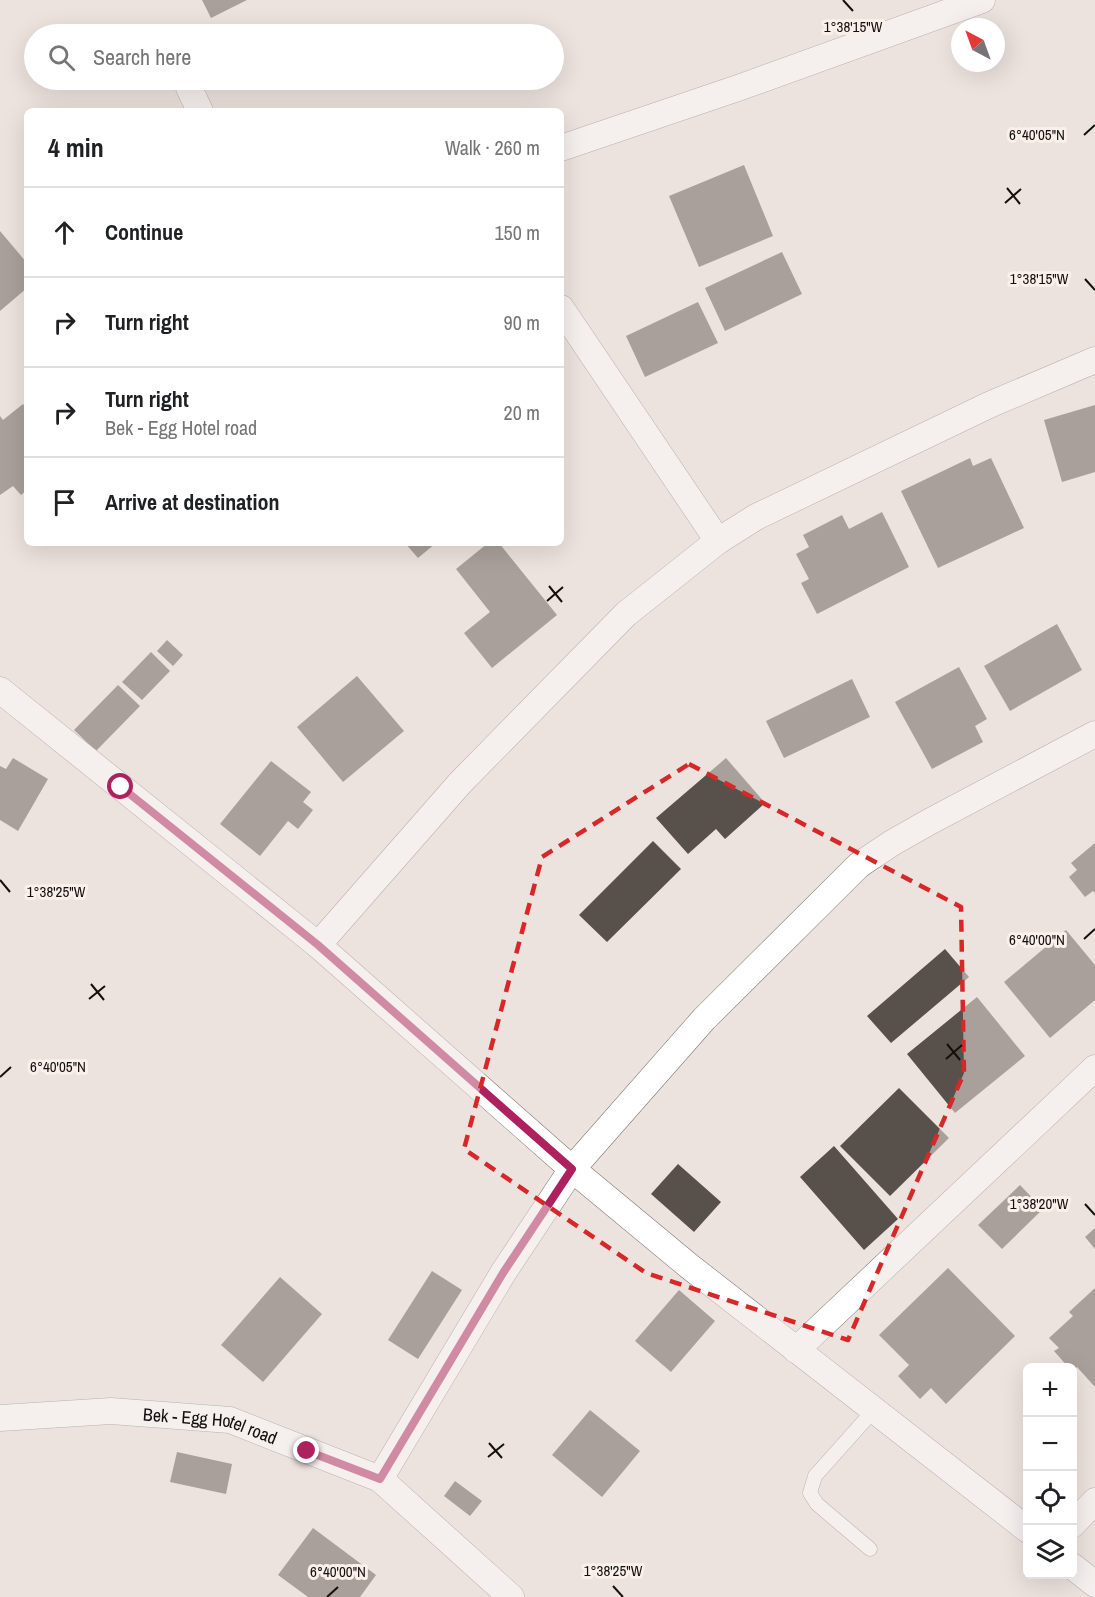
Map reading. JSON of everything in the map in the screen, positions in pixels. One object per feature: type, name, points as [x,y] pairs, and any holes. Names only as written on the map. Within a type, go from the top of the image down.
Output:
[{"type":"street","points":[[564,147],[982,0]]},
{"type":"street","points":[[190,90],[199,108]]},
{"type":"street","points":[[564,313],[718,541]]},
{"type":"street","points":[[318,945],[460,783],[626,614],[718,541],[756,517],[872,461],[989,405],[1095,360]]},
{"type":"street","points":[[0,690],[318,945],[572,1169],[689,1266],[1023,1526]]},
{"type":"street","points":[[380,1479],[503,1273],[572,1169],[704,1019],[859,865],[929,822],[1095,734]]},
{"type":"street","points":[[796,1350],[1095,1068]]},
{"type":"street","name":"Bek - Egg Hotel road","points":[[0,1418],[111,1412],[230,1420],[380,1479],[511,1597]]},
{"type":"street","points":[[1077,1520],[1095,1501]]},
{"type":"street","points":[[1077,1570],[1095,1584]]},
{"type":"lane","points":[[870,1549],[817,1504],[810,1493],[814,1476],[874,1410]]},
{"type":"highlighted area","points":[[689,764],[961,907],[964,1073],[848,1340],[646,1273],[464,1149],[542,857]]},
{"type":"building","points":[[202,0],[247,0],[211,18]]},
{"type":"building","points":[[744,165],[773,236],[699,267],[669,196]]},
{"type":"building","points":[[0,231],[24,259],[24,291],[0,311]]},
{"type":"building","points":[[782,252],[802,294],[725,331],[705,288]]},
{"type":"building","points":[[698,302],[718,343],[645,377],[626,336]]},
{"type":"building","points":[[23,404],[24,492],[21,495],[13,486],[0,495],[0,416],[3,420]]},
{"type":"building","points":[[1095,405],[1095,472],[1062,482],[1044,420]]},
{"type":"building","points":[[970,458],[973,466],[991,458],[1024,528],[938,568],[901,491]]},
{"type":"building","points":[[882,512],[909,567],[817,614],[801,583],[809,579],[796,554],[809,547],[803,535],[842,515],[849,529]]},
{"type":"building","points":[[408,546],[432,546],[418,558]]},
{"type":"building","points":[[484,546],[501,546],[557,615],[492,668],[464,633],[490,612],[456,569]]},
{"type":"building","points":[[1057,624],[1082,670],[1010,711],[984,666]]},
{"type":"building","points":[[167,640],[183,655],[173,666],[157,651]]},
{"type":"building","points":[[151,652],[170,671],[142,700],[122,682]]},
{"type":"building","points":[[959,667],[987,719],[975,726],[983,742],[932,769],[895,702]]},
{"type":"building","points":[[357,676],[404,731],[343,782],[297,727]]},
{"type":"building","points":[[852,679],[870,717],[784,758],[766,721]]},
{"type":"building","points":[[118,685],[140,706],[96,751],[74,730]]},
{"type":"building","points":[[13,758],[48,779],[18,831],[0,820],[0,766],[6,769]]},
{"type":"building","points":[[726,758],[765,803],[725,839],[716,829],[688,854],[656,818]]},
{"type":"building","points":[[271,761],[311,792],[303,802],[313,810],[298,829],[288,821],[260,856],[220,824]]},
{"type":"building","points":[[653,841],[681,869],[607,942],[579,915]]},
{"type":"building","points":[[1095,843],[1095,893],[1093,891],[1085,897],[1069,877],[1077,870],[1071,863]]},
{"type":"building","points":[[1066,930],[1095,965],[1095,1000],[1050,1038],[1004,982]]},
{"type":"building","points":[[945,949],[969,977],[891,1043],[867,1016]]},
{"type":"building","points":[[977,997],[1025,1056],[955,1113],[907,1054]]},
{"type":"building","points":[[899,1088],[949,1138],[890,1196],[840,1146]]},
{"type":"building","points":[[834,1146],[898,1219],[864,1250],[800,1177]]},
{"type":"building","points":[[678,1164],[721,1202],[694,1232],[651,1194]]},
{"type":"building","points":[[1020,1185],[1043,1209],[1002,1249],[978,1225]]},
{"type":"building","points":[[1095,1228],[1095,1249],[1085,1237]]},
{"type":"building","points":[[948,1268],[1015,1336],[946,1404],[931,1388],[920,1399],[898,1376],[909,1365],[879,1335]]},
{"type":"building","points":[[432,1271],[462,1290],[418,1359],[388,1340]]},
{"type":"building","points":[[280,1277],[322,1314],[263,1382],[221,1345]]},
{"type":"building","points":[[1095,1288],[1095,1387],[1077,1367],[1077,1363],[1065,1363],[1054,1351],[1059,1348],[1049,1338],[1073,1316],[1069,1312]]},
{"type":"building","points":[[679,1290],[715,1321],[671,1372],[635,1341]]},
{"type":"building","points":[[590,1410],[640,1451],[602,1497],[552,1455]]},
{"type":"building","points":[[177,1452],[232,1464],[226,1494],[170,1482]]},
{"type":"building","points":[[455,1481],[482,1501],[470,1516],[444,1496]]},
{"type":"building","points":[[313,1528],[376,1575],[360,1597],[308,1597],[278,1575]]},
{"type":"route","points":[[121,787],[318,945],[572,1169],[503,1273],[380,1479],[307,1451]]}]
